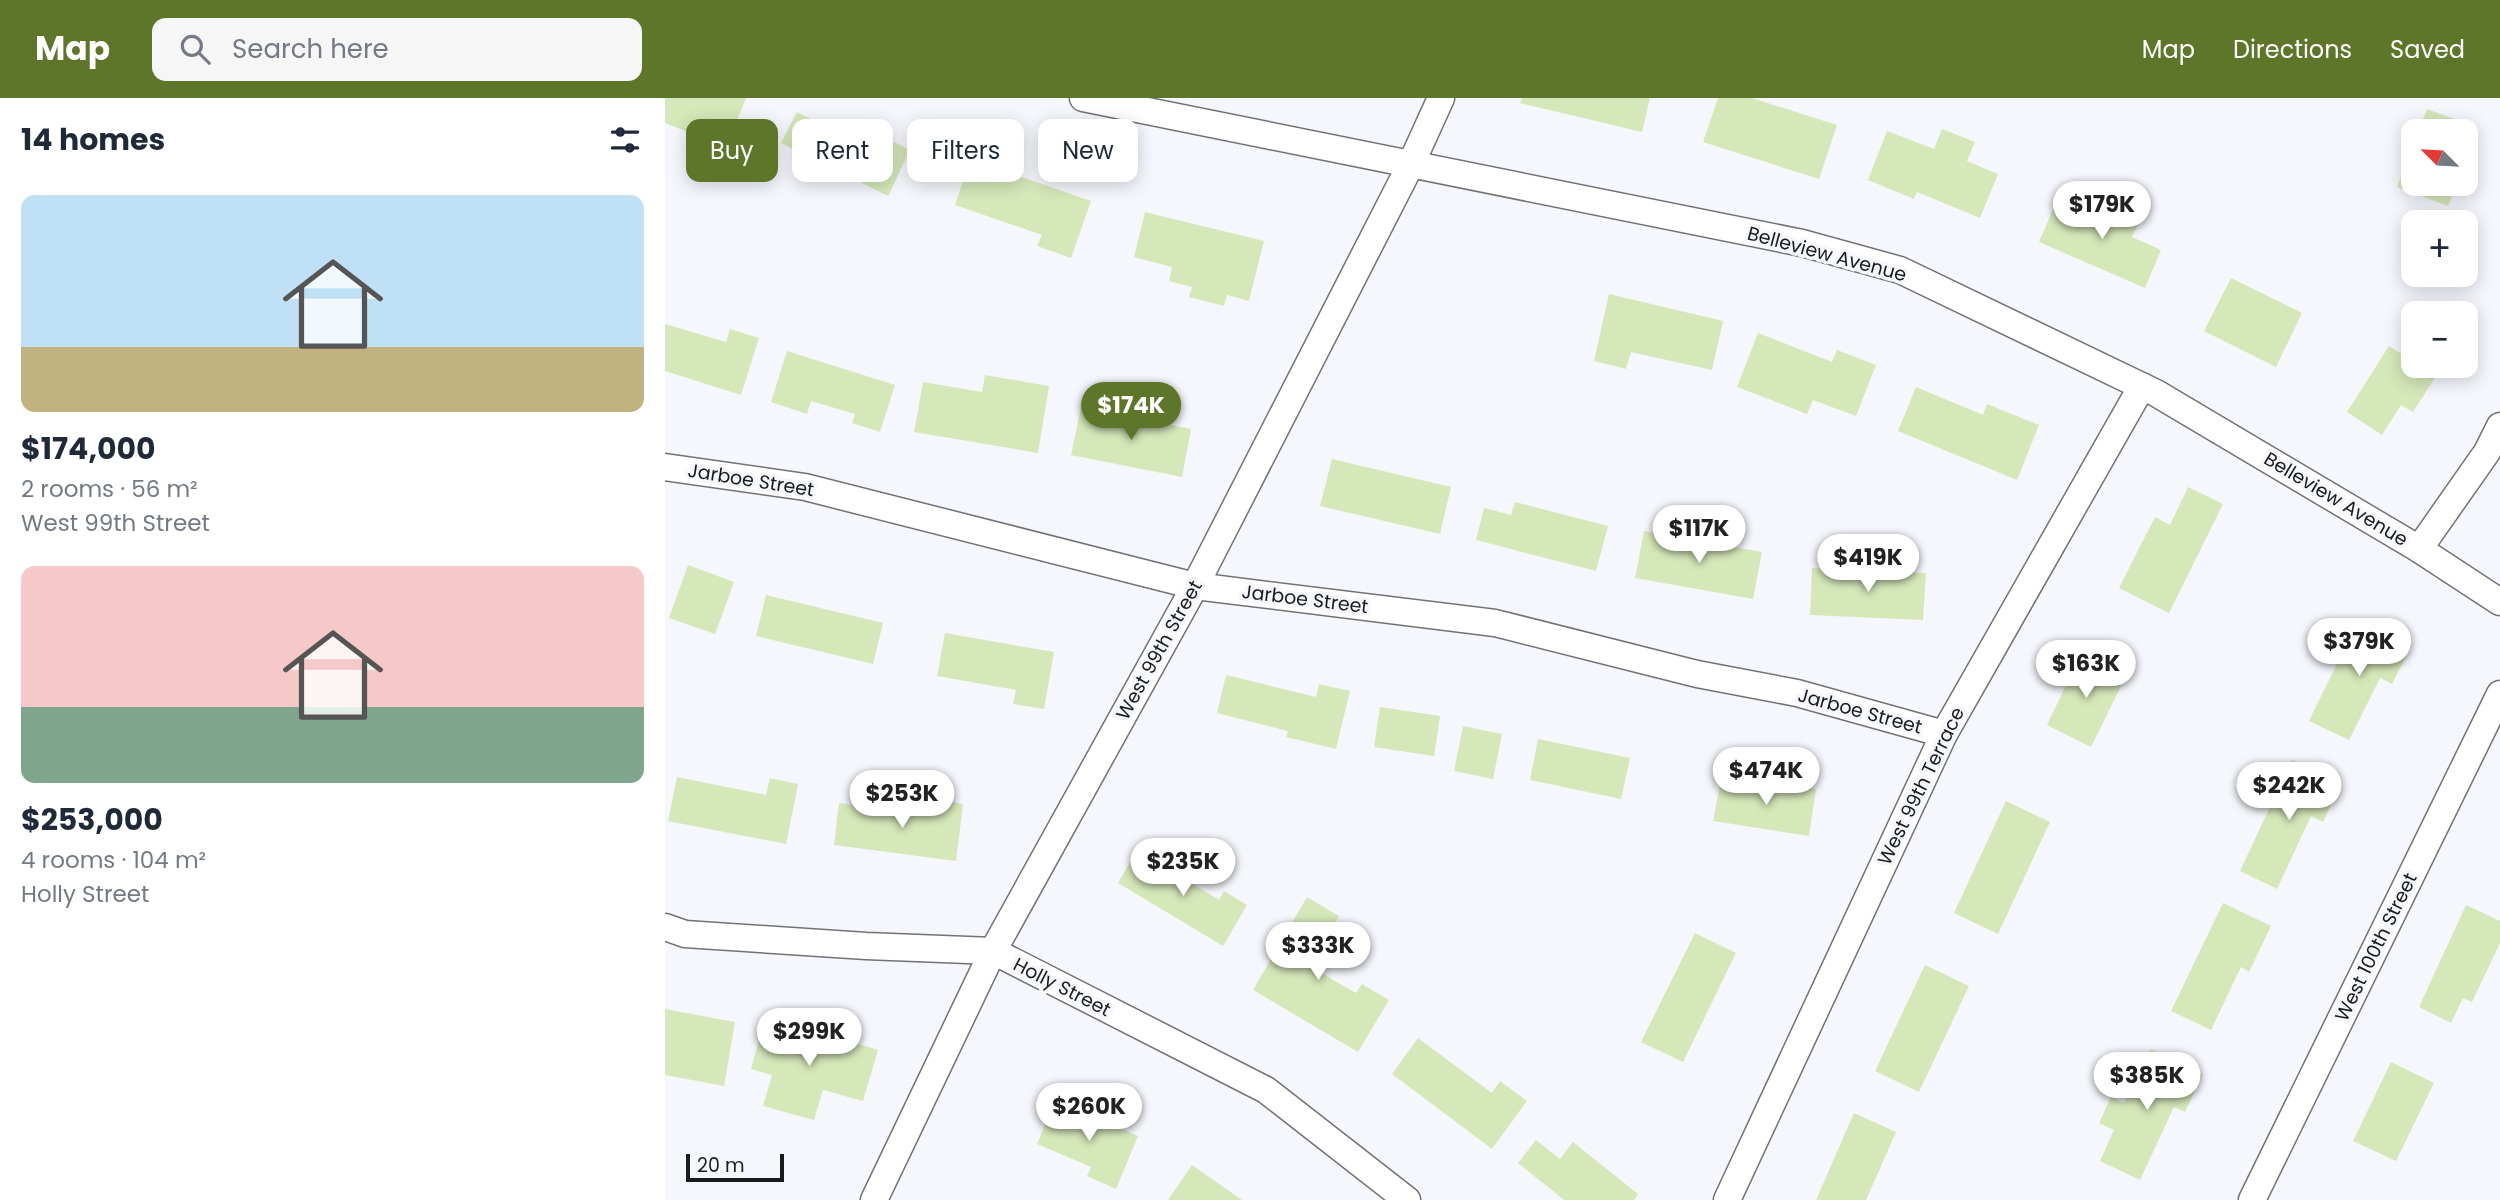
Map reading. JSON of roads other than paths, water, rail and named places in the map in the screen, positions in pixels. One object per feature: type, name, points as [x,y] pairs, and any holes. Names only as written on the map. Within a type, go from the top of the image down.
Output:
[{"type":"street","name":"Belleview Avenue","points":[[1083,98],[1802,243],[1900,270],[2142,386],[2419,549],[2500,603]]},
{"type":"street","name":"West 99th Street","points":[[874,1200],[993,951],[1195,586],[1411,164],[1441,98]]},
{"type":"street","name":"West 99th Terrace","points":[[1727,1200],[1944,734],[2142,386]]},
{"type":"street","points":[[2419,549],[2487,452],[2500,426]]},
{"type":"street","name":"Jarboe Street","points":[[665,467],[805,486],[1195,586],[1495,623],[1697,674],[1797,693],[1944,734]]},
{"type":"street","name":"West 100th Street","points":[[2252,1200],[2500,694]]},
{"type":"street","name":"Holly Street","points":[[665,927],[685,934],[993,951],[1266,1090],[1407,1200]]}]
